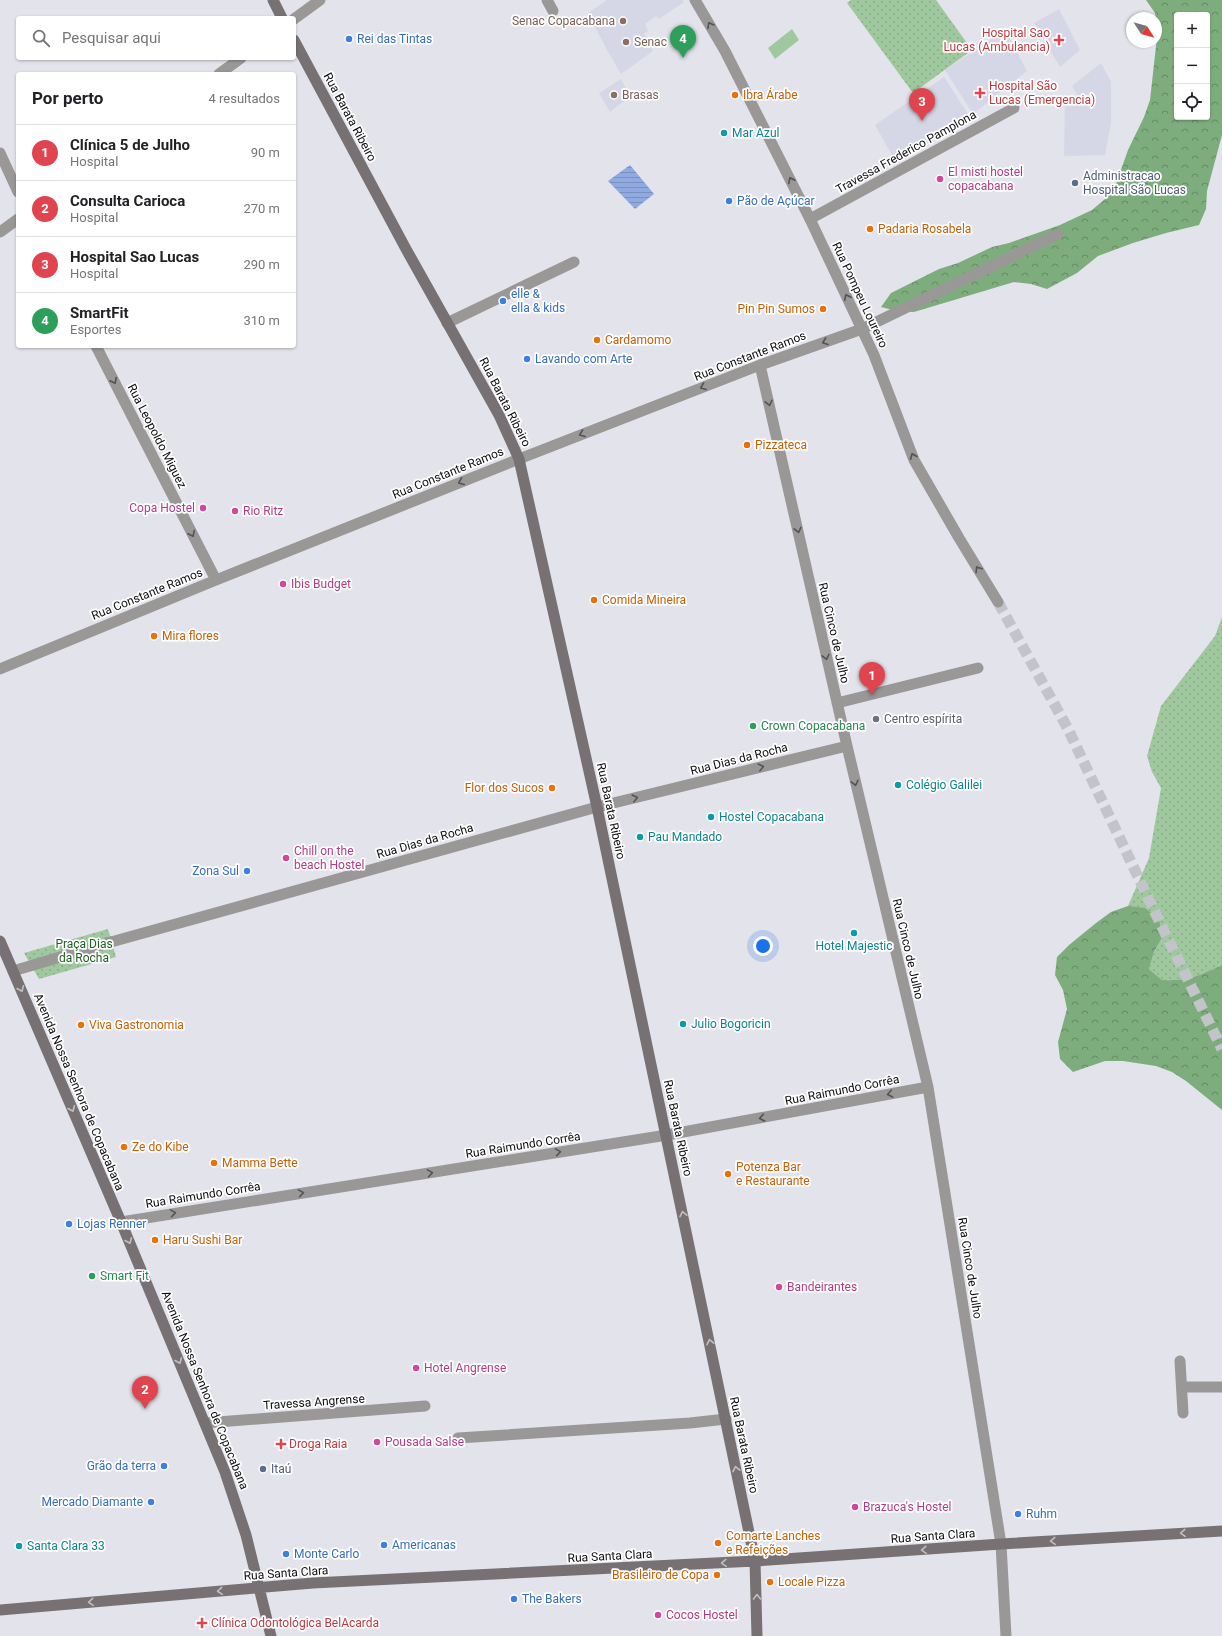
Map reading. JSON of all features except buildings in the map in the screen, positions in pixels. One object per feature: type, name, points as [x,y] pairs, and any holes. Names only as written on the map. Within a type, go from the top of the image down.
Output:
[{"type":"main road","points":[[273,0],[281,16]]},
{"type":"main road","name":"Rua Barata Ribeiro","points":[[296,44],[406,249],[499,415],[519,459],[597,807],[667,1135],[755,1561],[757,1636]]},
{"type":"main road","name":"Avenida Nossa Senhora de Copacabana","points":[[0,941],[121,1222],[205,1423],[237,1504],[271,1636]]},
{"type":"main road","name":"Rua Santa Clara","points":[[0,1610],[312,1584],[755,1561],[1222,1531]]},
{"type":"street","points":[[296,18],[320,0]]},
{"type":"street","points":[[546,0],[553,11]]},
{"type":"street","name":"Rua Pompeu Loureiro","points":[[696,0],[725,51],[810,219],[874,355],[914,460],[998,602]]},
{"type":"street","points":[[221,72],[238,60]]},
{"type":"street","name":"Travessa Frederico Pamplona","points":[[810,219],[1014,108]]},
{"type":"street","points":[[0,153],[16,188]]},
{"type":"street","points":[[0,232],[16,220]]},
{"type":"street","name":"Rua Constante Ramos","points":[[0,669],[216,580],[519,459],[760,365],[862,329],[1058,234]]},
{"type":"street","points":[[447,323],[574,262]]},
{"type":"street","name":"Rua Leopoldo Miguez","points":[[97,348],[216,580]]},
{"type":"street","name":"Rua Cinco de Julho","points":[[760,365],[847,746],[928,1087],[1001,1544],[1006,1636]]},
{"type":"street","points":[[837,703],[978,668]]},
{"type":"street","name":"Rua Dias da Rocha","points":[[14,971],[111,942],[597,807],[847,746]]},
{"type":"street","name":"Rua Raimundo Corrêa","points":[[121,1222],[667,1135],[928,1087]]},
{"type":"street","points":[[1180,1361],[1183,1413]]},
{"type":"street","points":[[1182,1387],[1222,1387]]},
{"type":"street","name":"Travessa Angrense","points":[[205,1423],[425,1406]]},
{"type":"street","points":[[458,1438],[696,1423],[726,1419]]},
{"type":"shaded area","name":"Senac","points":[[607,0],[683,0],[684,2],[659,19],[656,16],[645,24],[648,31],[644,34],[653,51],[621,74],[588,13]]},
{"type":"shaded area","name":"Hospital Sao Lucas (Ambulancia)","points":[[1059,9],[1080,50],[1060,67],[1034,23]]},
{"type":"shaded area","name":"Hospital São Lucas (Emergencia)","points":[[1005,30],[1027,71],[973,114],[945,70]]},
{"type":"shaded area","points":[[1101,63],[1111,82],[1111,123],[1105,155],[1064,156],[1065,100],[1079,98],[1072,86]]},
{"type":"shaded area","points":[[944,77],[970,117],[896,162],[875,125]]},
{"type":"shaded area","name":"Brasas","points":[[621,79],[630,96],[610,112],[599,93]]},
{"type":"green space","points":[[851,0],[936,0],[972,50],[913,93],[847,3]]},
{"type":"green space","points":[[1146,0],[1222,0],[1222,135],[1207,191],[1206,209],[1199,225],[1133,243],[1098,256],[1077,273],[1047,289],[1031,284],[1014,282],[914,312],[897,311],[881,307],[891,293],[939,269],[958,263],[992,247],[1009,243],[1060,225],[1092,210],[1105,199],[1116,184],[1128,150],[1144,117],[1150,100],[1156,48],[1162,48],[1162,12],[1154,12]]},
{"type":"green space","points":[[792,29],[799,40],[775,59],[768,48]]},
{"type":"green space","points":[[1222,617],[1222,965],[1186,979],[1162,980],[1149,969],[1154,952],[1162,938],[1128,906],[1149,858],[1161,788],[1152,772],[1147,756],[1161,706],[1215,636]]},
{"type":"green space","points":[[1128,906],[1145,908],[1159,919],[1162,938],[1154,952],[1149,969],[1162,980],[1187,979],[1222,965],[1222,1110],[1186,1081],[1172,1072],[1156,1066],[1123,1061],[1105,1061],[1073,1072],[1060,1059],[1058,1042],[1067,1009],[1063,990],[1055,975],[1057,957],[1069,945],[1111,912]]},
{"type":"green space","name":"Praça Dias da Rocha","points":[[108,929],[116,957],[39,979],[24,953]]},
{"type":"water","points":[[630,165],[654,194],[635,209],[608,181]]},
{"type":"tunnel","points":[[998,602],[1068,729],[1222,1049]]},
{"type":"place","name":"Senac Copacabana","points":[[623,21]]},
{"type":"place","name":"Rei das Tintas","points":[[349,39]]},
{"type":"place","name":"Hospital Sao Lucas (Ambulancia)","points":[[1059,40]]},
{"type":"place","name":"Senac","points":[[626,42]]},
{"type":"place","name":"SmartFit","points":[[683,58]]},
{"type":"place","name":"Hospital São Lucas (Emergencia)","points":[[980,93]]},
{"type":"place","name":"Brasas","points":[[614,95]]},
{"type":"place","name":"Ibra Árabe","points":[[735,95]]},
{"type":"place","name":"Hospital Sao Lucas","points":[[922,121]]},
{"type":"place","name":"Mar Azul","points":[[724,133]]},
{"type":"place","name":"El misti hostel copacabana","points":[[940,179]]},
{"type":"place","name":"Administracao Hospital São Lucas","points":[[1075,183]]},
{"type":"place","name":"Pão de Açúcar","points":[[729,201]]},
{"type":"place","name":"Padaria Rosabela","points":[[870,229]]},
{"type":"place","name":"elle & ella & kids","points":[[503,301]]},
{"type":"place","name":"Pin Pin Sumos","points":[[823,309]]},
{"type":"place","name":"Cardamomo","points":[[597,340]]},
{"type":"place","name":"Lavando com Arte","points":[[527,359]]},
{"type":"place","name":"Pizzateca","points":[[747,445]]},
{"type":"place","name":"Copa Hostel","points":[[203,508]]},
{"type":"place","name":"Rio Ritz","points":[[235,511]]},
{"type":"place","name":"Ibis Budget","points":[[283,584]]},
{"type":"place","name":"Comida Mineira","points":[[594,600]]},
{"type":"place","name":"Mira flores","points":[[154,636]]},
{"type":"place","name":"Clínica 5 de Julho","points":[[872,695]]},
{"type":"place","name":"Centro espírita","points":[[876,719]]},
{"type":"place","name":"Crown Copacabana","points":[[753,726]]},
{"type":"place","name":"Colégio Galilei","points":[[898,785]]},
{"type":"place","name":"Flor dos Sucos","points":[[552,788]]},
{"type":"place","name":"Hostel Copacabana","points":[[711,817]]},
{"type":"place","name":"Pau Mandado","points":[[640,837]]},
{"type":"place","name":"Chill on the beach Hostel","points":[[286,858]]},
{"type":"place","name":"Zona Sul","points":[[247,871]]},
{"type":"place","name":"Hotel Majestic","points":[[854,933]]},
{"type":"place","name":"Julio Bogoricin","points":[[683,1024]]},
{"type":"place","name":"Viva Gastronomia","points":[[81,1025]]},
{"type":"place","name":"Ze do Kibe","points":[[124,1147]]},
{"type":"place","name":"Mamma Bette","points":[[214,1163]]},
{"type":"place","name":"Potenza Bar e Restaurante","points":[[728,1174]]},
{"type":"place","name":"Lojas Renner","points":[[69,1224]]},
{"type":"place","name":"Haru Sushi Bar","points":[[155,1240]]},
{"type":"place","name":"Smart Fit","points":[[92,1276]]},
{"type":"place","name":"Bandeirantes","points":[[779,1287]]},
{"type":"place","name":"Hotel Angrense","points":[[416,1368]]},
{"type":"place","name":"Consulta Carioca","points":[[145,1409]]},
{"type":"place","name":"Pousada Salse","points":[[377,1442]]},
{"type":"place","name":"Droga Raia","points":[[281,1444]]},
{"type":"place","name":"Grão da terra","points":[[164,1466]]},
{"type":"place","name":"Itaú","points":[[263,1469]]},
{"type":"place","name":"Mercado Diamante","points":[[151,1502]]},
{"type":"place","name":"Brazuca's Hostel","points":[[855,1507]]},
{"type":"place","name":"Ruhm","points":[[1018,1514]]},
{"type":"place","name":"Comarte Lanches e Refeições","points":[[718,1543]]},
{"type":"place","name":"Americanas","points":[[384,1545]]},
{"type":"place","name":"Santa Clara 33","points":[[19,1546]]},
{"type":"place","name":"Monte Carlo","points":[[286,1554]]},
{"type":"place","name":"Brasileiro de Copa","points":[[717,1575]]},
{"type":"place","name":"Locale Pizza","points":[[770,1582]]},
{"type":"place","name":"The Bakers","points":[[514,1599]]},
{"type":"place","name":"Cocos Hostel","points":[[658,1615]]},
{"type":"place","name":"Clínica Odontológica BelAcarda","points":[[202,1623]]}]
